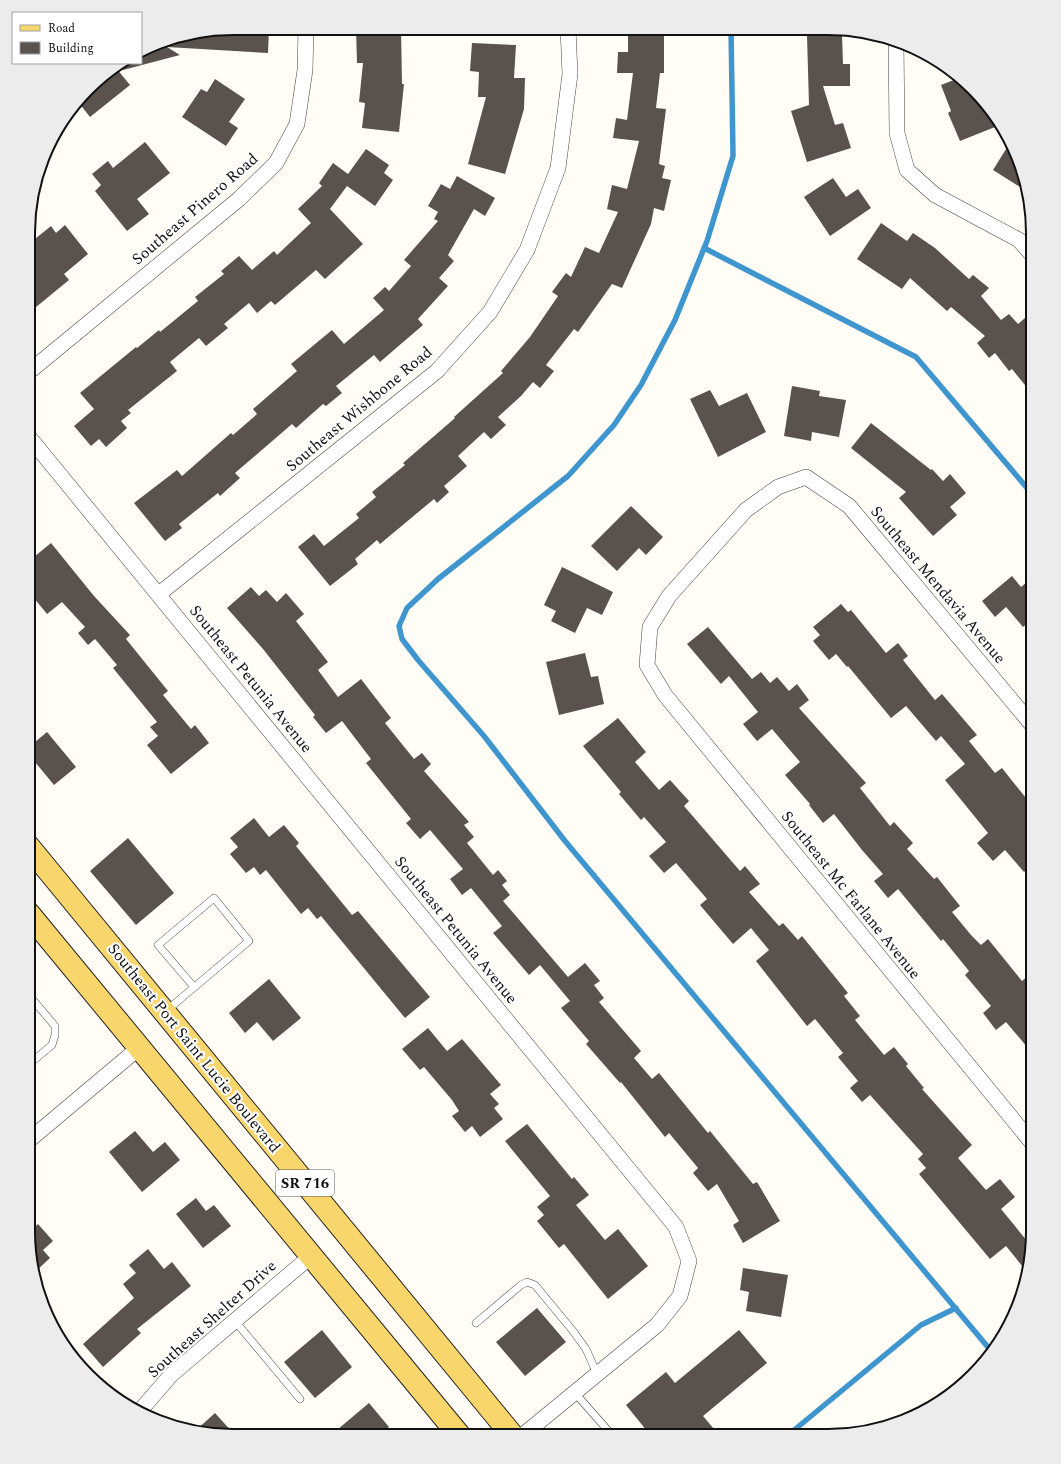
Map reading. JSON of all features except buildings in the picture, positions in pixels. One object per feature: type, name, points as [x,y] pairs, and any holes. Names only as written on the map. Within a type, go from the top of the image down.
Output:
[{"type":"main road","name":"Southeast Port Saint Lucie Boulevard","points":[[35,854],[507,1429]]},
{"type":"main road","name":"SR 716","points":[[35,921],[455,1429]]},
{"type":"street","name":"Southeast Pinero Road","points":[[35,367],[240,199],[276,163],[297,124],[306,70],[306,35]]},
{"type":"street","name":"Southeast Wishbone Road","points":[[159,594],[437,371],[490,312],[527,250],[558,168],[570,74],[568,35]]},
{"type":"street","points":[[896,47],[897,133],[907,170],[935,195],[1019,240],[1026,248]]},
{"type":"street","name":"Southeast Petunia Avenue","points":[[35,444],[676,1227],[689,1261],[680,1296],[657,1325],[531,1429]]},
{"type":"street","name":"Southeast Mc Farlane Avenue","points":[[806,477],[778,487],[746,510],[670,596],[650,627],[647,664],[665,695],[1026,1135]]},
{"type":"street","name":"Southeast Mendavia Avenue","points":[[806,477],[849,506],[1026,718]]},
{"type":"street","points":[[35,1132],[140,1047]]},
{"type":"street","name":"Southeast Shelter Drive","points":[[143,1407],[171,1376],[311,1256]]},
{"type":"lane","points":[[165,1012],[250,941],[214,898],[158,944],[194,987]]},
{"type":"lane","points":[[35,1002],[55,1026],[55,1035],[52,1044],[35,1059]]},
{"type":"lane","points":[[476,1323],[521,1285],[527,1282],[535,1285],[586,1349],[597,1374]]},
{"type":"lane","points":[[235,1321],[300,1399]]},
{"type":"lane","points":[[575,1392],[607,1429]]},
{"type":"waterway","points":[[731,35],[733,156],[707,241],[675,320],[641,385],[614,425],[568,476],[438,579],[407,608],[399,626],[402,639],[418,660],[484,736],[565,841],[988,1347]]},
{"type":"waterway","points":[[704,248],[916,357],[1026,487]]},
{"type":"waterway","points":[[795,1429],[921,1325],[956,1308]]}]
